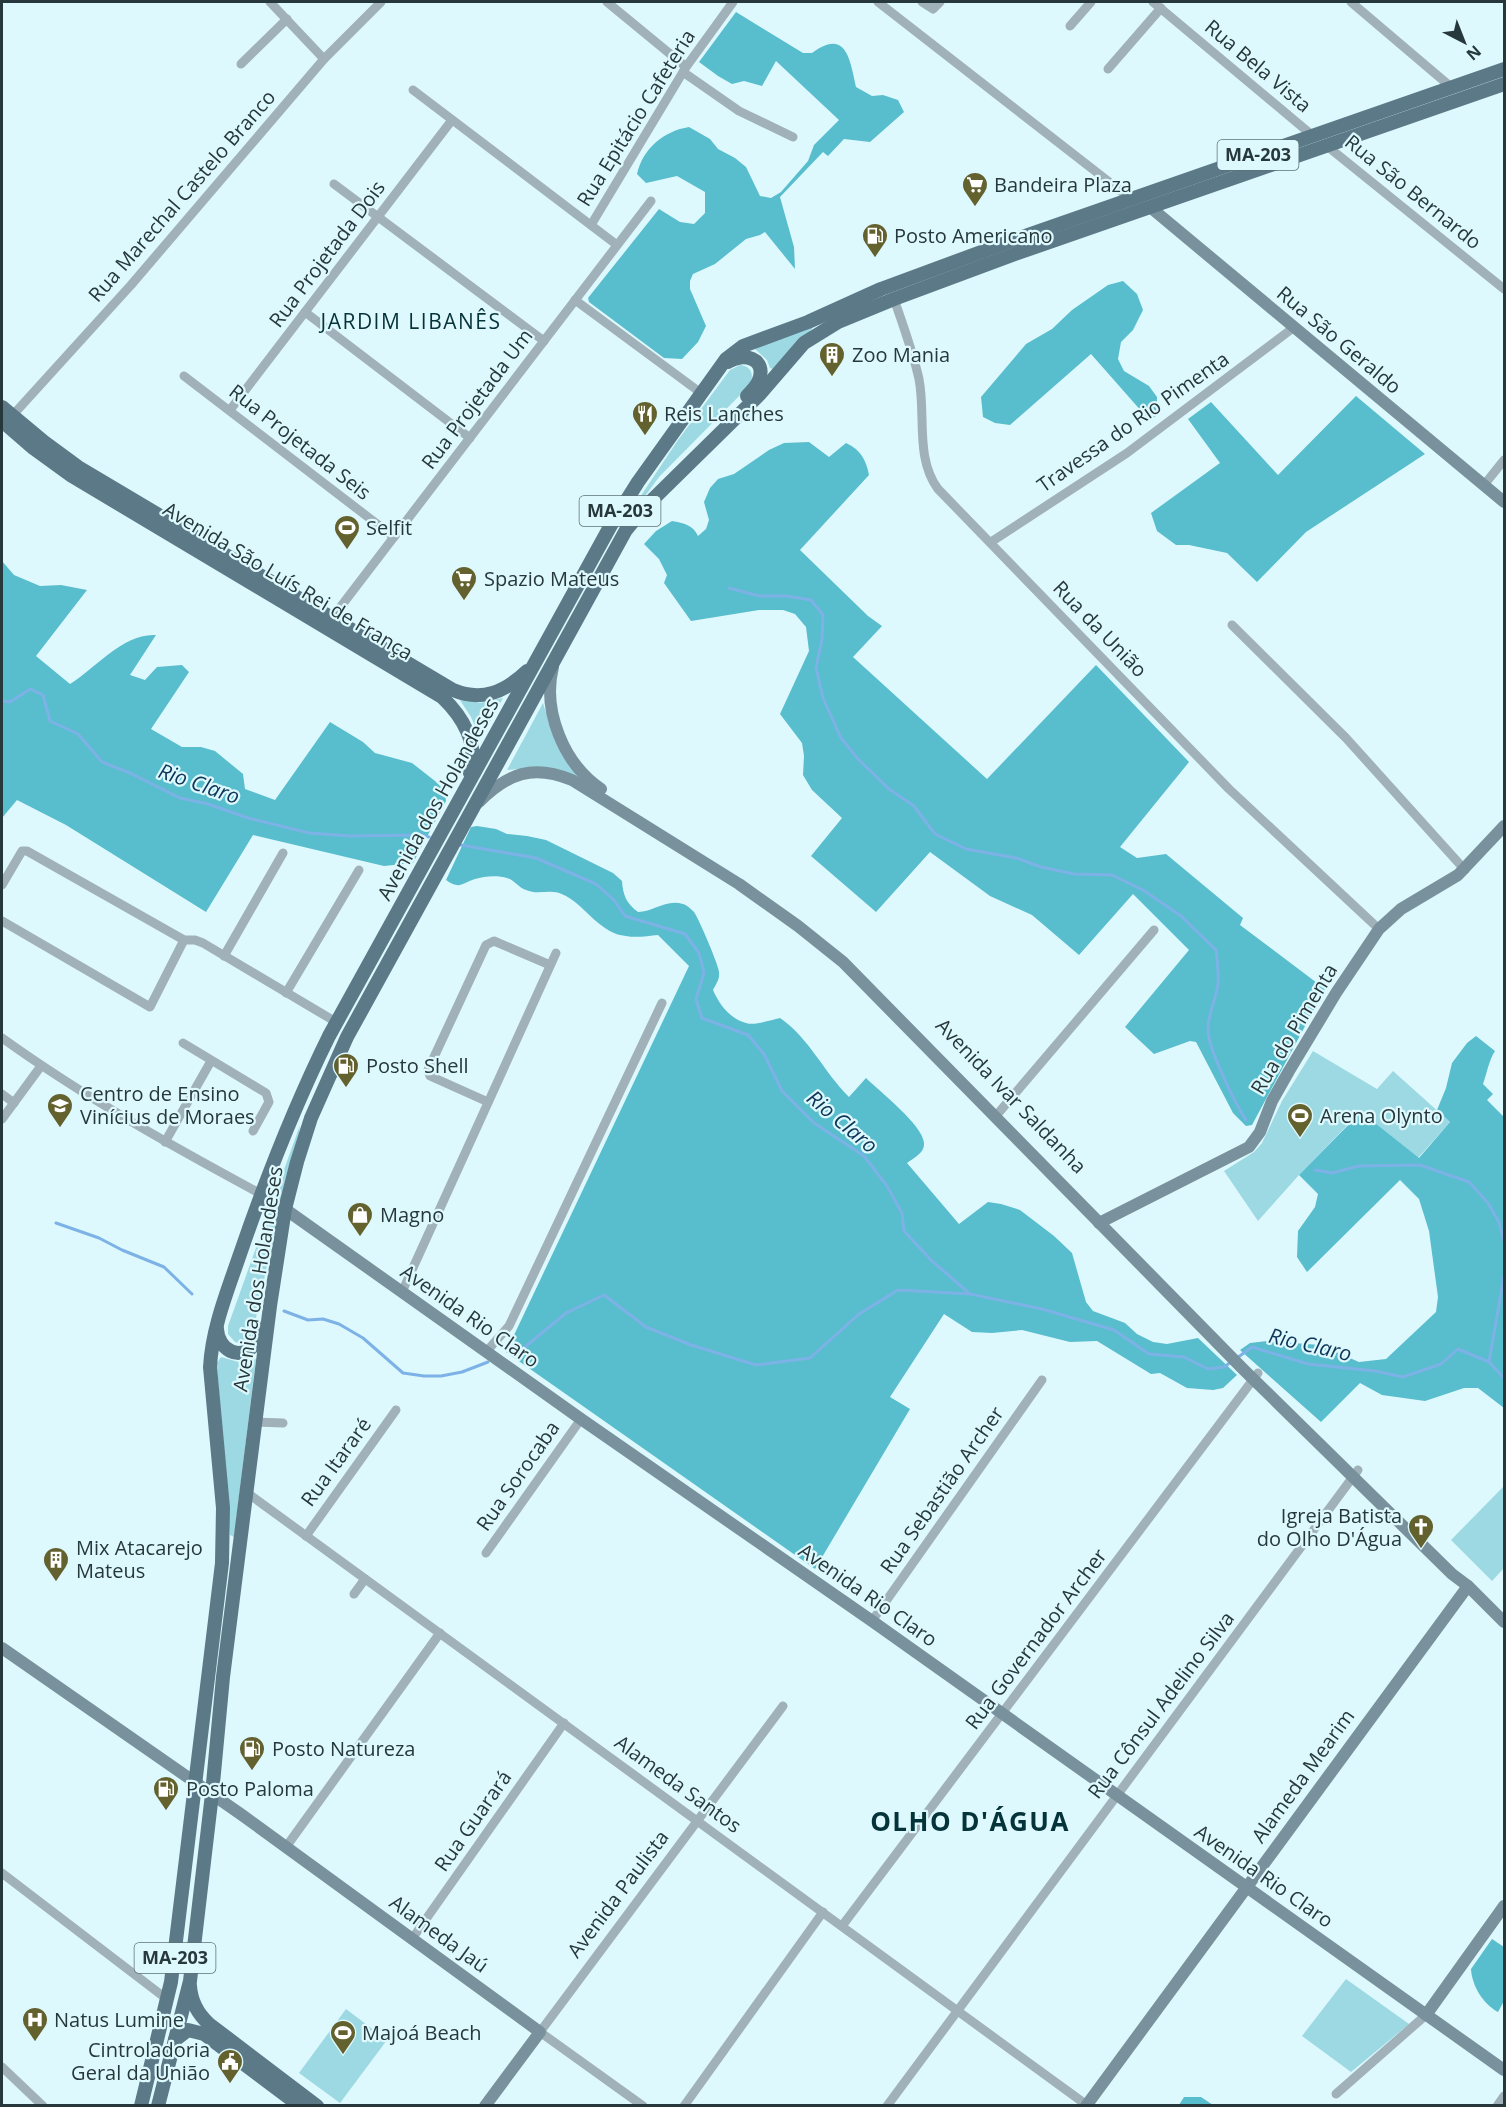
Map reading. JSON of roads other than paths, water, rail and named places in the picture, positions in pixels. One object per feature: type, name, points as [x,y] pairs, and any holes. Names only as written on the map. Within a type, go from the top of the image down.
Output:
[{"type":"main road","name":"Avenida dos Holandeses","points":[[141,2106],[168,2000],[174,1961],[222,1563],[224,1526],[210,1367],[217,1324],[261,1194],[298,1101],[336,1022],[624,504],[700,393],[729,356],[743,345],[808,322],[881,289],[1504,69]]},
{"type":"main road","name":"Avenida dos Holandeses","points":[[158,2106],[190,1981],[223,1677],[270,1306],[285,1209],[304,1138],[335,1063],[359,1014],[621,538],[644,508],[754,400],[807,340],[838,322],[1015,254],[1504,84]]},
{"type":"main road","points":[[644,508],[754,388],[760,372],[753,360],[742,356],[731,360],[714,375]]},
{"type":"main road","name":"Avenida São Luís Rei de França","points":[[5,415],[78,467],[453,690],[470,695],[488,695],[504,689],[522,675],[540,656]]},
{"type":"main road","name":"Avenida São Luís Rei de França","points":[[5,415],[32,447],[72,476],[442,697],[463,722],[473,750],[470,776],[449,819]]},
{"type":"main road","points":[[217,1324],[218,1338],[225,1348],[236,1353],[245,1352],[252,1348],[258,1340],[270,1306]]},
{"type":"main road","points":[[192,1807],[201,1798],[212,1794]]},
{"type":"main road","points":[[190,1981],[193,2001],[205,2020],[318,2106]]},
{"type":"main road","points":[[175,2040],[188,2030],[204,2034],[300,2106]]},
{"type":"street","points":[[270,2],[324,59]]},
{"type":"street","name":"Rua Marechal Castelo Branco","points":[[5,415],[131,285],[324,59],[381,2]]},
{"type":"street","points":[[607,2],[684,69],[739,111],[793,137]]},
{"type":"street","name":"Rua Epitácio Cafeteria","points":[[591,225],[684,69],[733,2]]},
{"type":"street","points":[[879,2],[1131,200]]},
{"type":"street","points":[[922,2],[933,9],[940,2]]},
{"type":"street","points":[[1070,26],[1091,2]]},
{"type":"street","name":"Rua Bela Vista","points":[[1152,2],[1313,136]]},
{"type":"street","points":[[1351,2],[1451,87]]},
{"type":"street","points":[[1108,69],[1161,8]]},
{"type":"street","points":[[241,64],[286,19]]},
{"type":"street","points":[[412,90],[617,245]]},
{"type":"street","name":"Rua Projetada Dois","points":[[230,410],[452,120]]},
{"type":"street","name":"Rua São Bernardo","points":[[1327,146],[1504,290]]},
{"type":"street","points":[[334,184],[544,341]]},
{"type":"street","name":"Rua Projetada Um","points":[[332,618],[651,201]]},
{"type":"street","name":"Rua São Geraldo","points":[[1150,207],[1504,502]]},
{"type":"street","name":"Rua da União","points":[[894,299],[919,381],[928,471],[938,489],[1229,789],[1379,929]]},
{"type":"street","points":[[575,300],[700,393]]},
{"type":"street","points":[[305,312],[470,438]]},
{"type":"street","name":"Travessa do Rio Pimenta","points":[[991,542],[1127,453],[1293,328]]},
{"type":"street","name":"Rua Projetada Seis","points":[[184,376],[394,537]]},
{"type":"street","points":[[1484,485],[1504,460]]},
{"type":"street","points":[[1232,625],[1346,738],[1465,870]]},
{"type":"street","name":"Avenida Ivar Saldanha","points":[[559,649],[550,684],[552,717],[572,758],[588,778],[744,879],[830,943],[871,980],[997,1114]]},
{"type":"street","name":"Avenida Ivar Saldanha","points":[[467,817],[492,790],[517,775],[543,772],[563,777],[580,784],[739,884],[798,926],[843,962],[997,1114],[1256,1377],[1455,1569],[1468,1586],[1504,1622]]},
{"type":"street","name":"Rua do Pimenta","points":[[1102,1221],[1240,1153],[1256,1140],[1272,1101],[1289,1071],[1336,993],[1379,929],[1401,909],[1465,870],[1504,825]]},
{"type":"street","points":[[2,885],[22,851],[25,851],[184,940],[195,940],[202,943],[336,1022]]},
{"type":"street","points":[[225,956],[283,853]]},
{"type":"street","points":[[286,993],[358,870]]},
{"type":"street","points":[[2,921],[150,1007],[184,940]]},
{"type":"street","points":[[997,1114],[1154,930]]},
{"type":"street","points":[[488,1102],[430,1076],[428,1070],[489,942],[494,941],[550,966]]},
{"type":"street","points":[[402,1292],[556,953]]},
{"type":"street","points":[[486,1352],[509,1326],[662,1003]]},
{"type":"street","points":[[2,1038],[41,1066],[165,1142],[261,1194]]},
{"type":"street","points":[[183,1043],[266,1093],[269,1102],[253,1131]]},
{"type":"street","points":[[165,1142],[211,1061]]},
{"type":"street","points":[[2,1119],[41,1066]]},
{"type":"street","points":[[2,1094],[15,1103]]},
{"type":"street","name":"Avenida Rio Claro","points":[[285,1209],[580,1419],[872,1621],[1426,2015],[1446,2026],[1504,2070]]},
{"type":"street","name":"Rua Governador Archer","points":[[842,1926],[1256,1377]]},
{"type":"street","name":"Rua Sebastião Archer","points":[[872,1621],[1042,1380]]},
{"type":"street","name":"Rua Itararé","points":[[306,1536],[396,1410]]},
{"type":"street","name":"Rua Sorocaba","points":[[486,1553],[580,1419]]},
{"type":"street","points":[[255,1422],[283,1423]]},
{"type":"street","name":"Rua Cônsul Adelino Silva","points":[[887,2106],[1355,1473]]},
{"type":"street","name":"Alameda Santos","points":[[246,1492],[1087,2105]]},
{"type":"street","points":[[354,1594],[366,1579]]},
{"type":"street","name":"Alameda Mearim","points":[[1087,2105],[1468,1586]]},
{"type":"street","points":[[286,1847],[440,1633]]},
{"type":"street","points":[[2,1648],[195,1782]]},
{"type":"street","name":"Avenida Paulista","points":[[484,2106],[783,1706]]},
{"type":"street","name":"Rua Guarará","points":[[412,1939],[564,1724]]},
{"type":"street","name":"Alameda Jaú","points":[[195,1782],[643,2106]]},
{"type":"street","points":[[2,1873],[168,2000]]},
{"type":"street","points":[[1336,2094],[1426,2015],[1504,1905]]},
{"type":"street","points":[[684,2106],[823,1912]]},
{"type":"street","name":"Avenida Rio Claro","points":[[1426,2015],[1441,2031],[1504,2079]]},
{"type":"street","points":[[2,2067],[43,2106]]},
{"type":"street","points":[[1497,2106],[1504,2096]]},
{"type":"waterway","points":[[729,588],[759,596],[786,596],[811,600],[823,615],[822,639],[816,668],[823,698],[841,738],[858,759],[889,789],[914,806],[935,834],[966,849],[1016,858],[1041,867],[1074,874],[1112,875],[1143,890],[1181,916],[1216,950],[1218,983],[1208,1023],[1209,1037],[1223,1075],[1246,1120]]},
{"type":"waterway","name":"Rio Claro","points":[[2,701],[10,702],[30,689],[43,695],[50,721],[78,734],[102,762],[180,798],[309,833],[429,837]]},
{"type":"waterway","name":"Rio Claro","points":[[461,845],[536,858],[596,884],[614,900],[625,916],[685,934],[699,953],[704,973],[696,999],[702,1018],[748,1035],[764,1054],[782,1091],[814,1123],[864,1156],[887,1186],[902,1213],[904,1231],[931,1260],[970,1294],[1042,1309],[1114,1330],[1149,1354],[1184,1357],[1208,1369],[1224,1367],[1231,1362]]},
{"type":"waterway","name":"Rio Claro","points":[[1315,1170],[1332,1173],[1359,1166],[1420,1165],[1469,1182],[1488,1203],[1499,1222],[1504,1241]]},
{"type":"waterway","points":[[56,1223],[99,1238],[164,1267],[192,1294]]},
{"type":"waterway","name":"Rio Claro","points":[[1489,1362],[1504,1276]]},
{"type":"waterway","points":[[514,1356],[566,1313],[604,1295],[646,1327],[691,1345],[756,1365],[810,1358],[859,1314],[898,1290],[970,1294]]},
{"type":"waterway","points":[[284,1311],[308,1320],[323,1319],[339,1324],[363,1338],[403,1373],[441,1376],[462,1372],[488,1362]]},
{"type":"waterway","name":"Rio Claro","points":[[1237,1358],[1252,1347],[1308,1364],[1375,1371],[1403,1377],[1441,1364],[1458,1349],[1489,1362],[1504,1378]]},
{"type":"place","name":"Bandeira Plaza","points":[[975,208]]},
{"type":"place","name":"Posto Americano","points":[[875,259]]},
{"type":"place","name":"Zoo Mania","points":[[832,378]]},
{"type":"place","name":"Reis Lanches","points":[[645,437]]},
{"type":"place","name":"Selfit","points":[[347,551]]},
{"type":"place","name":"Spazio Mateus","points":[[464,602]]},
{"type":"place","name":"Posto Shell","points":[[346,1089]]},
{"type":"place","name":"Centro de Ensino Vinícius de Moraes","points":[[60,1129]]},
{"type":"place","name":"Arena Olynto","points":[[1300,1139]]},
{"type":"place","name":"Magno","points":[[360,1238]]},
{"type":"place","name":"Igreja Batista do Olho D'Água","points":[[1421,1550]]},
{"type":"place","name":"Mix Atacarejo Mateus","points":[[56,1583]]},
{"type":"place","name":"Posto Natureza","points":[[252,1772]]},
{"type":"place","name":"Posto Paloma","points":[[166,1812]]},
{"type":"place","name":"Natus Lumine","points":[[35,2043]]},
{"type":"place","name":"Majoá Beach","points":[[343,2056]]},
{"type":"place","name":"Cintroladoria Geral da União","points":[[230,2085]]},
{"type":"district","name":"JARDIM LIBANÊS","points":[[411,322]]},
{"type":"district","name":"OLHO D'ÁGUA","points":[[970,1822]]}]
